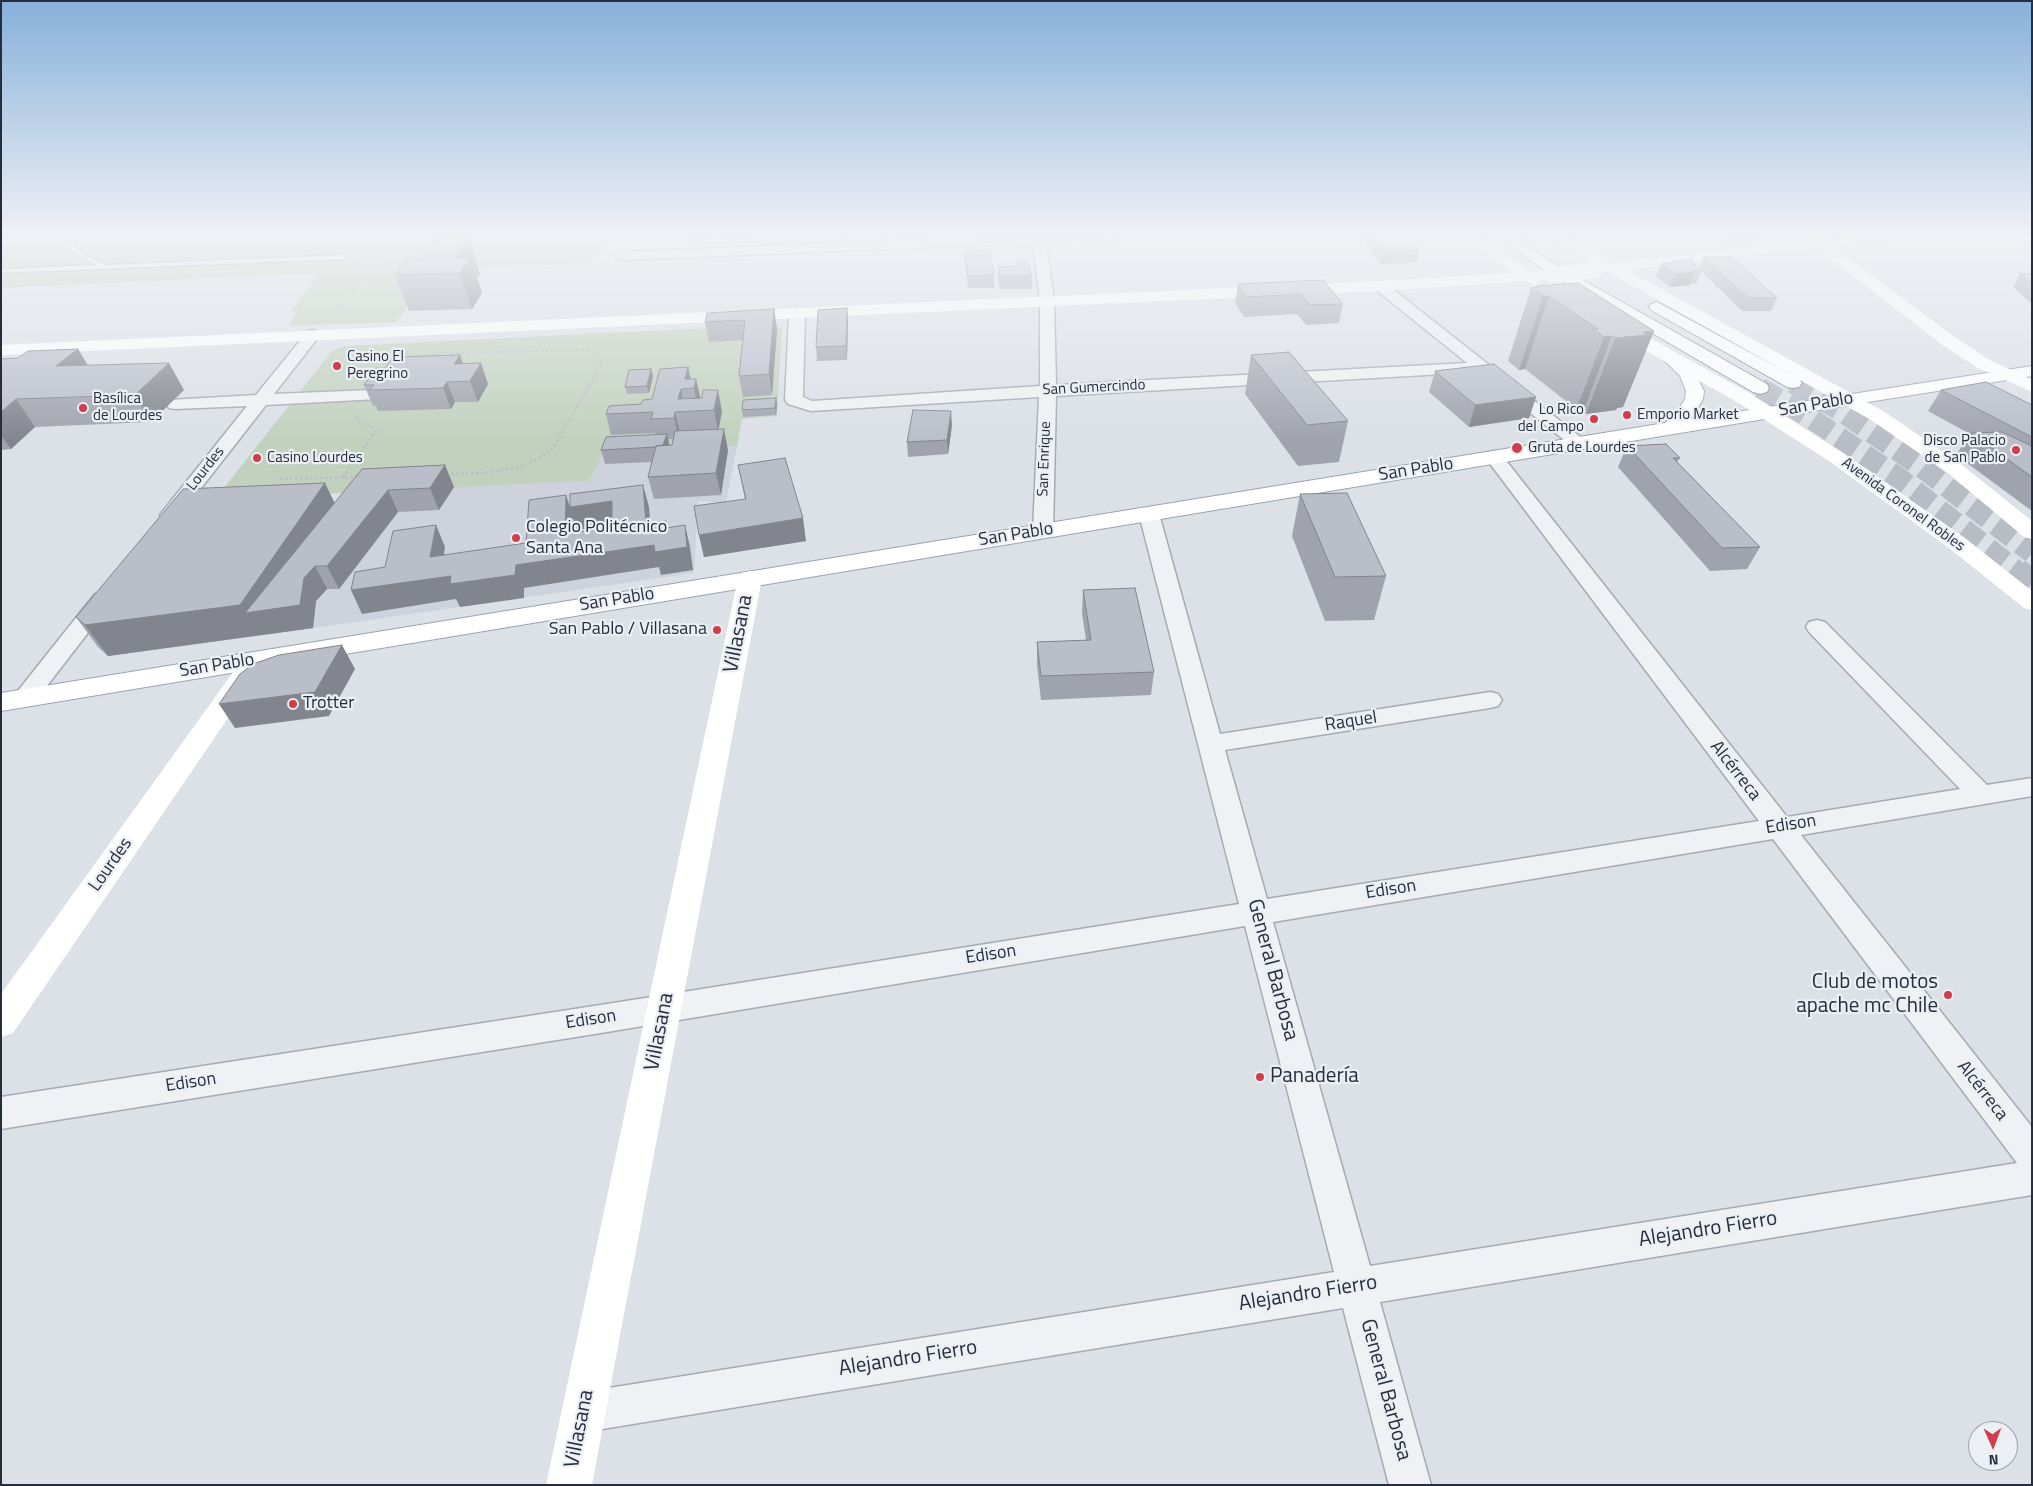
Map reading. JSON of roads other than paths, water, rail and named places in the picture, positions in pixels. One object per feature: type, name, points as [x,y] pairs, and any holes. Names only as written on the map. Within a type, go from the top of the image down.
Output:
[{"type":"main road","points":[[1,350],[983,304]]},
{"type":"main road","points":[[1614,304],[1760,388]]},
{"type":"main road","points":[[1652,304],[1793,383]]},
{"type":"main road","points":[[1669,304],[1850,399],[1886,421],[1955,469],[2032,532]]},
{"type":"main road","points":[[1900,304],[1950,342],[2006,375],[2032,387]]},
{"type":"main road","points":[[1598,316],[1671,358],[1688,374],[1695,391],[1694,399],[1686,412],[1670,429]]},
{"type":"main road","name":"Avenida Coronel Robles","points":[[1671,358],[1769,413],[1912,509],[1957,542],[2032,603]]},
{"type":"main road","name":"San Pablo","points":[[1,702],[750,578],[2032,371]]},
{"type":"main road","name":"Villasana","points":[[569,1485],[750,578]]},
{"type":"main road","name":"Lourdes","points":[[1,1022],[255,659]]},
{"type":"street","name":"San Enrique","points":[[1043,531],[1048,390],[1048,304]]},
{"type":"street","points":[[1403,304],[1579,443]]},
{"type":"street","name":"San Gumercindo","points":[[797,314],[794,400],[800,404],[811,406],[1048,390],[1482,367]]},
{"type":"street","name":"Lourdes","points":[[157,531],[312,335]]},
{"type":"street","points":[[175,404],[372,395]]},
{"type":"street","name":"Alcérreca","points":[[1494,457],[2032,1155]]},
{"type":"street","name":"General Barbosa","points":[[1149,514],[1410,1485]]},
{"type":"street","points":[[25,698],[115,584]]},
{"type":"street","points":[[1817,627],[1981,795]]},
{"type":"street","name":"Raquel","points":[[1211,744],[1490,700]]},
{"type":"street","name":"Edison","points":[[1,1113],[664,1008],[2032,786]]},
{"type":"street","name":"Alejandro Fierro","points":[[584,1412],[2032,1178]]},
{"type":"tunnel","points":[[1795,384],[1793,383],[1841,411],[1920,466],[2032,553]]},
{"type":"tunnel","points":[[1760,388],[1812,419],[1899,478],[2018,572]]},
{"type":"tunnel","points":[[2017,571],[2032,583]]},
{"type":"place","name":"Casino El Peregrino","points":[[337,366]]},
{"type":"place","name":"Basílica de Lourdes","points":[[83,408]]},
{"type":"place","name":"Emporio Market","points":[[1627,415]]},
{"type":"place","name":"Lo Rico del Campo","points":[[1594,419]]},
{"type":"place","name":"Gruta de Lourdes","points":[[1517,448]]},
{"type":"place","name":"Disco Palacio de San Pablo","points":[[2016,450]]},
{"type":"place","name":"Casino Lourdes","points":[[257,458]]},
{"type":"place","name":"Colegio Politécnico Santa Ana","points":[[516,538]]},
{"type":"place","name":"San Pablo / Villasana","points":[[717,630]]},
{"type":"place","name":"Trotter","points":[[293,704]]},
{"type":"place","name":"Club de motos apache mc Chile","points":[[1948,995]]},
{"type":"place","name":"Panadería","points":[[1260,1077]]}]
